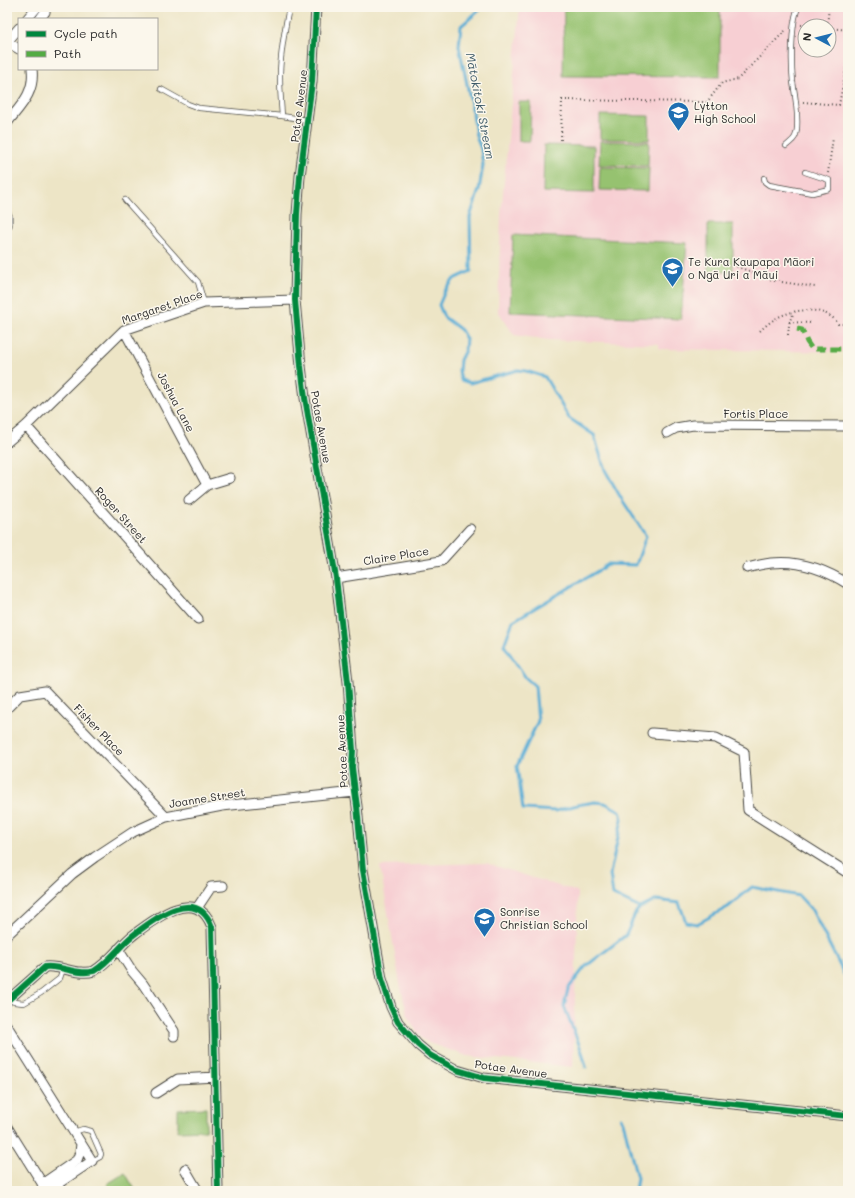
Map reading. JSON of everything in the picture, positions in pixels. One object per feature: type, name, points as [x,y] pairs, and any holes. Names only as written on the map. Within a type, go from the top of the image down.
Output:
[{"type":"street","points":[[28,18],[37,7]]},
{"type":"street","points":[[41,18],[46,7]]},
{"type":"street","name":"Potae Avenue","points":[[316,7],[314,67],[300,176],[297,214],[295,300],[305,398],[336,578],[348,682],[353,750],[352,767],[363,870],[382,979],[391,1007],[398,1022],[418,1045],[430,1055],[457,1070],[484,1078],[848,1116]]},
{"type":"street","points":[[18,29],[7,42],[18,48]]},
{"type":"street","points":[[7,124],[32,88],[32,70]]},
{"type":"street","points":[[7,216],[7,225]]},
{"type":"street","name":"Margaret Place","points":[[7,442],[26,426],[124,330],[204,303],[295,300]]},
{"type":"street","name":"Joshua Lane","points":[[124,330],[207,486]]},
{"type":"street","name":"Fortis Place","points":[[667,434],[676,428],[693,425],[848,426]]},
{"type":"street","name":"Roger Street","points":[[26,426],[198,619]]},
{"type":"street","points":[[189,500],[207,486],[230,478]]},
{"type":"street","name":"Claire Place","points":[[336,578],[441,561],[470,529]]},
{"type":"street","points":[[747,568],[772,563],[790,563],[813,567],[833,574],[848,584]]},
{"type":"street","name":"Fisher Place","points":[[7,708],[20,695],[45,691],[166,817]]},
{"type":"street","points":[[652,733],[716,738],[744,752],[748,810],[848,872]]},
{"type":"street","name":"Joanne Street","points":[[7,934],[72,874],[95,856],[133,832],[166,817],[222,806],[354,792]]},
{"type":"street","points":[[197,908],[211,887],[223,886]]},
{"type":"street","points":[[8,1000],[45,967],[51,966],[88,973],[94,971],[132,936],[159,917],[178,908],[190,906],[197,908],[208,918],[212,927],[218,1191]]},
{"type":"street","points":[[118,949],[174,1031],[174,1036]]},
{"type":"street","points":[[7,1026],[92,1161],[45,1187]]},
{"type":"street","points":[[156,1093],[178,1079],[216,1077]]},
{"type":"street","points":[[7,1127],[45,1187]]},
{"type":"street","points":[[45,1187],[77,1160],[81,1144]]},
{"type":"street","points":[[184,1169],[198,1191]]},
{"type":"lane","points":[[282,116],[280,62],[283,38],[290,7]]},
{"type":"lane","points":[[786,146],[796,136],[796,102],[792,70],[794,22],[795,13],[798,8]]},
{"type":"lane","points":[[161,88],[188,104],[199,108],[282,116],[307,120]]},
{"type":"lane","points":[[764,178],[765,182],[769,185],[812,193],[829,189],[829,180],[805,172]]},
{"type":"lane","points":[[125,200],[198,282],[204,303]]},
{"type":"lane","points":[[8,1000],[24,1003],[41,993],[60,978],[63,969]]},
{"type":"lane","points":[[74,1132],[83,1128],[91,1131],[101,1154],[92,1161]]},
{"type":"path","points":[[828,18],[829,7]]},
{"type":"path","points":[[561,140],[562,100],[707,102],[722,83],[738,79],[794,22],[797,23]]},
{"type":"path","points":[[837,28],[848,30]]},
{"type":"path","points":[[796,102],[839,105],[848,58]]},
{"type":"path","points":[[827,180],[833,138]]},
{"type":"path","points":[[733,265],[775,281],[815,287]]},
{"type":"path","points":[[760,331],[776,318],[787,313],[806,310],[820,312],[830,316],[836,320],[838,324],[848,324]]},
{"type":"path","points":[[788,334],[789,322],[791,317],[796,312]]},
{"type":"path","points":[[789,322],[812,322]]},
{"type":"shaded area","name":"Lytton High School","points":[[520,7],[848,7],[848,352],[659,349],[659,344],[549,340],[514,335],[498,311],[501,215]]},
{"type":"shaded area","name":"Sonrise Christian School","points":[[486,863],[578,892],[573,1067],[467,1056],[429,1043],[421,1038],[408,1018],[400,984],[380,866]]},
{"type":"green space","points":[[564,7],[720,7],[720,77],[563,76]]},
{"type":"green space","points":[[519,102],[531,102],[530,141],[519,141]]},
{"type":"green space","points":[[600,115],[649,116],[649,140],[600,139]]},
{"type":"green space","points":[[600,141],[649,142],[648,166],[599,165]]},
{"type":"green space","points":[[544,145],[594,146],[594,193],[543,192]]},
{"type":"green space","points":[[600,167],[649,168],[648,191],[599,190]]},
{"type":"green space","points":[[708,224],[733,224],[733,272],[708,272]]},
{"type":"green space","points":[[513,235],[687,243],[681,319],[510,312]]},
{"type":"green space","points":[[206,1108],[206,1130],[178,1131],[178,1109]]},
{"type":"green space","points":[[125,1173],[136,1191],[112,1191],[107,1184]]},
{"type":"waterway","name":"Mātokitoki Stream","points":[[483,7],[461,26],[459,46],[473,113],[476,136],[481,149],[483,165],[479,190],[470,217],[471,271],[454,279],[445,291],[439,305],[444,317],[461,330],[466,339],[465,350],[460,360],[459,371],[461,380],[470,383],[518,370],[545,377],[569,418],[594,435],[605,470],[646,536],[636,565],[607,564],[513,621],[504,645],[526,678],[535,686],[538,721],[517,766],[523,809],[556,811],[595,802],[605,803],[620,811],[622,819],[610,874],[613,895],[640,908],[657,900],[679,903],[686,922],[697,924],[728,907],[752,887],[799,896],[812,910],[848,982]]},
{"type":"waterway","points":[[586,1067],[582,1052],[564,1006],[568,989],[585,967],[626,935],[636,912],[640,908]]},
{"type":"waterway","points":[[621,1118],[637,1178],[635,1191]]},
{"type":"marked path","points":[[797,329],[802,330],[812,349],[848,349]]},
{"type":"cycle path","points":[[316,7],[312,82],[300,176],[297,214],[295,300],[305,398],[336,578],[348,682],[353,750],[352,767],[363,870],[382,979],[391,1007],[398,1022],[418,1045],[430,1055],[457,1070],[484,1078],[848,1116]]},
{"type":"cycle path","points":[[7,1001],[45,967],[57,967],[82,972],[94,971],[141,929],[175,909],[186,907],[196,908],[205,915],[212,927],[218,1191]]},
{"type":"place","name":"Lytton High School","points":[[678,132]]},
{"type":"place","name":"Te Kura Kaupapa Māori o Ngā Uri a Māui","points":[[673,288]]},
{"type":"place","name":"Sonrise Christian School","points":[[484,938]]}]
